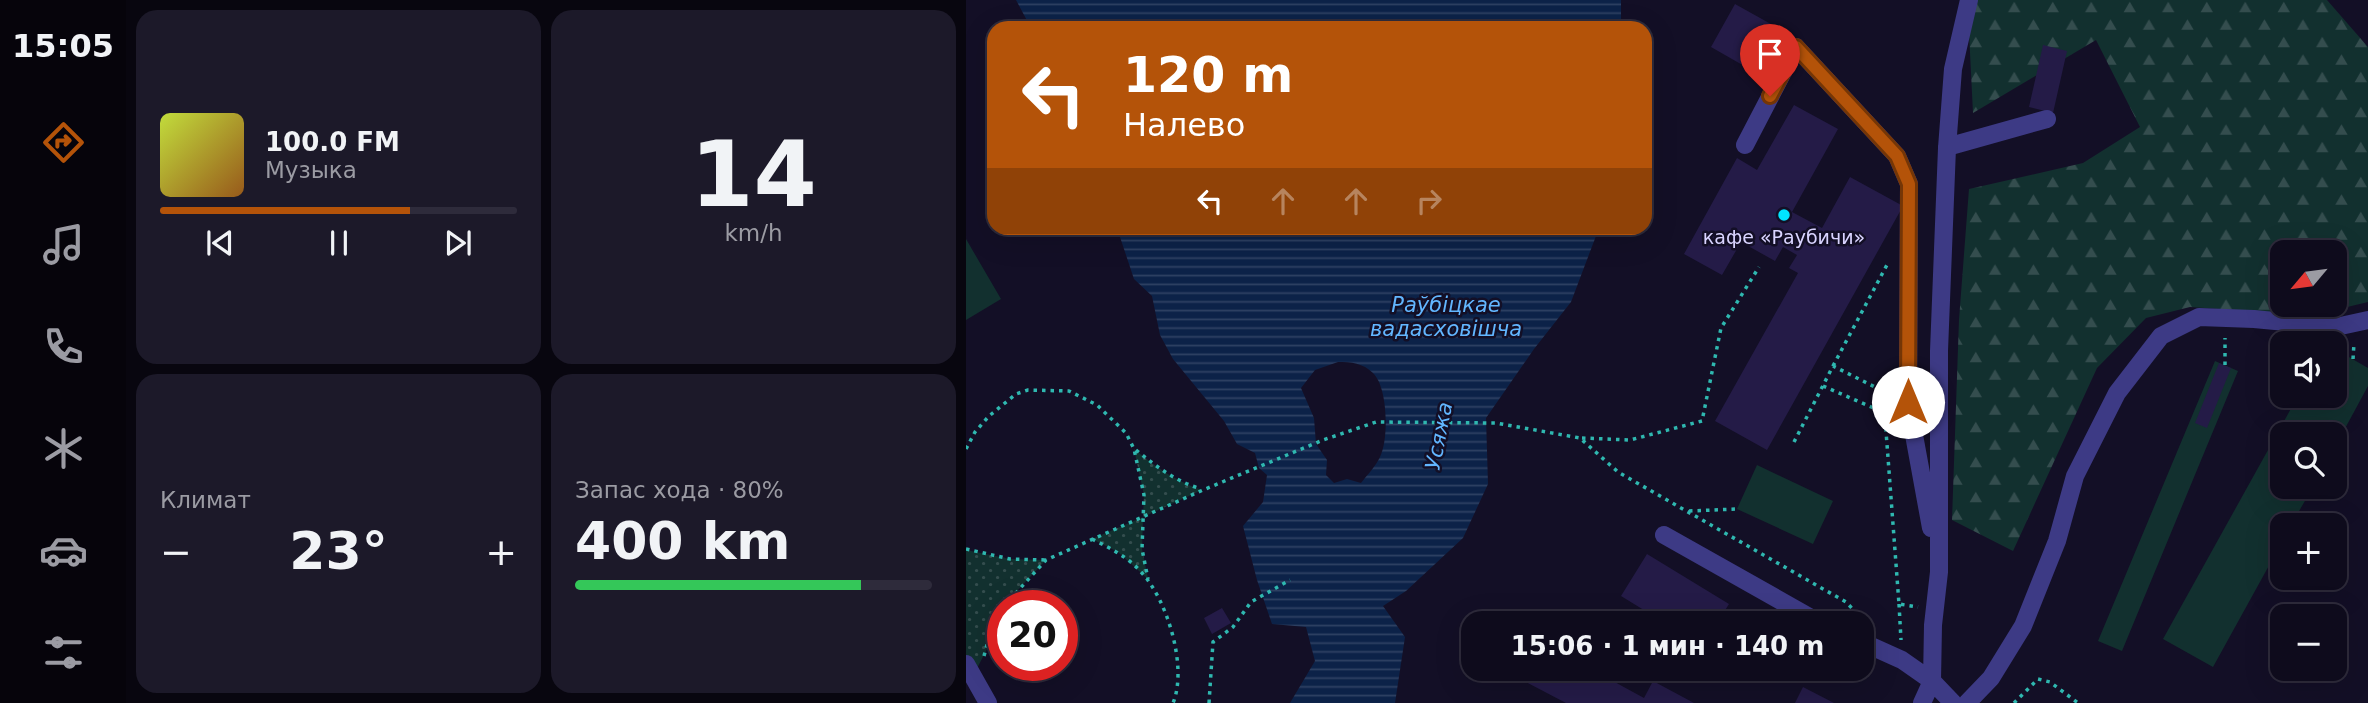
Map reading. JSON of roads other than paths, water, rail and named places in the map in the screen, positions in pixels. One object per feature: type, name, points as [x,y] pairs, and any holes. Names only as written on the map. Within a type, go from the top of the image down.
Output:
[{"type":"street","points":[[1922,703],[1932,681],[1933,625],[1940,572],[1939,351],[1947,147],[1953,69],[1969,0]]},
{"type":"street","points":[[1745,145],[1796,47],[1897,156],[1909,184],[1908,402],[1940,572]]},
{"type":"street","points":[[1947,147],[2047,119]]},
{"type":"street","points":[[1967,703],[1991,678],[2023,626],[2057,541],[2075,476],[2117,393],[2161,336],[2199,317],[2336,327],[2368,320]]},
{"type":"street","points":[[1664,535],[1796,610]]},
{"type":"street","points":[[1874,640],[1932,681],[1954,703]]},
{"type":"street","points":[[969,670],[988,703]]},
{"type":"water","points":[[1016,0],[1621,0],[1620,21],[1027,21]]},
{"type":"water","name":"Раўбіцкае вадасховішча","points":[[1119,235],[1596,235],[1571,302],[1486,418],[1488,484],[1463,538],[1406,591],[1383,606],[1405,637],[1395,703],[1290,703],[1315,661],[1306,627],[1272,624],[1243,526],[1263,502],[1267,475],[1259,468],[1255,453],[1237,444],[1224,421],[1173,359],[1160,335],[1152,296],[1134,279]],"holes":[[[1338,362],[1352,363],[1369,370],[1378,380],[1386,414],[1385,438],[1380,457],[1361,483],[1347,479],[1334,483],[1326,475],[1327,460],[1316,444],[1314,418],[1301,388],[1315,370]]]},
{"type":"place","name":"кафе «Раубичи»","points":[[1784,215]]},
{"type":"water label","name":"Усяжа","points":[[1439,436]]}]
